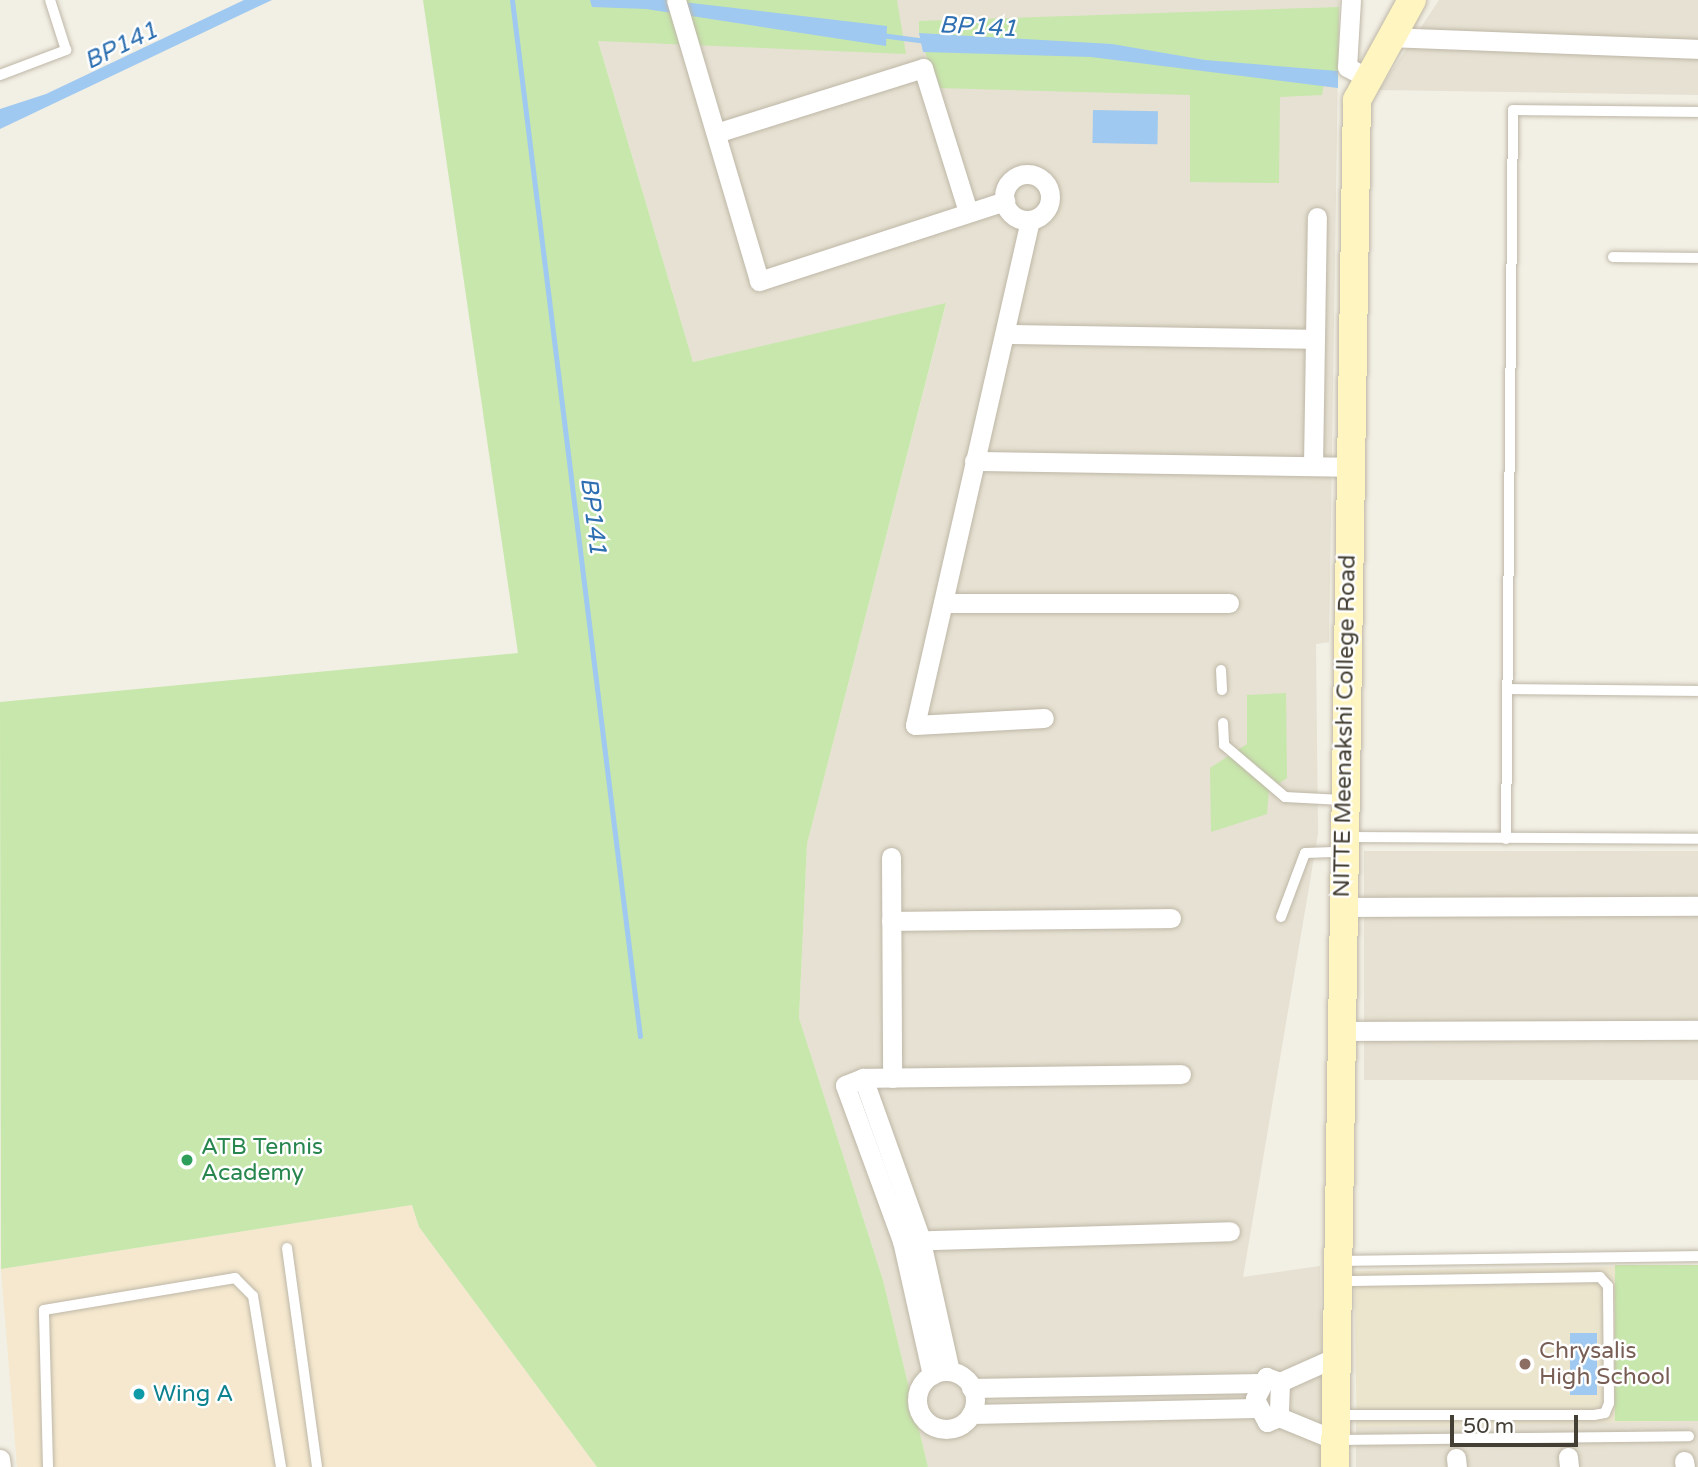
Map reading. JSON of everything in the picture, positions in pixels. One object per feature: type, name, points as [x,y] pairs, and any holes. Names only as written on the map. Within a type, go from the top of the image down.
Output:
[{"type":"street","points":[[1351,0],[1347,67],[1367,78]]},
{"type":"street","name":"NITTE Meenakshi College Road","points":[[1335,1441],[1341,844],[1352,467],[1357,100],[1412,0]]},
{"type":"street","points":[[678,6],[759,281],[1005,201]]},
{"type":"street","points":[[1390,37],[1698,49]]},
{"type":"street","points":[[716,133],[923,68],[968,212]]},
{"type":"street","points":[[1030,220],[1013,215],[1005,201],[1013,179],[1027,174],[1041,179],[1048,205],[1030,220],[915,725],[1044,718]]},
{"type":"street","points":[[1313,466],[1317,217]]},
{"type":"street","points":[[1005,334],[1315,339]]},
{"type":"street","points":[[974,461],[1352,467]]},
{"type":"street","points":[[943,603],[1229,603]]},
{"type":"street","points":[[891,857],[892,1078]]},
{"type":"street","points":[[1340,907],[1698,906]]},
{"type":"street","points":[[891,921],[1171,918]]},
{"type":"street","points":[[1339,1031],[1698,1030]]},
{"type":"street","points":[[941,1373],[911,1239],[845,1085],[863,1078],[1181,1074]]},
{"type":"street","points":[[911,1239],[1230,1231]]},
{"type":"street","points":[[1335,1441],[1279,1417],[1267,1422],[1256,1408],[1260,1383],[1266,1377],[1280,1382],[1336,1357]]},
{"type":"street","points":[[941,1373],[971,1388],[1260,1383]]},
{"type":"street","points":[[941,1373],[917,1399],[927,1422],[951,1428],[971,1414],[1256,1408]]},
{"type":"street","points":[[1279,1417],[1280,1382]]},
{"type":"street","points":[[971,1388],[971,1414]]},
{"type":"street","points":[[0,1459],[1,1467]]},
{"type":"lane","points":[[0,75],[66,50],[50,0]]},
{"type":"lane","points":[[1506,839],[1513,110],[1698,112]]},
{"type":"lane","points":[[1613,257],[1698,258]]},
{"type":"lane","points":[[1221,670],[1222,690]]},
{"type":"lane","points":[[1508,689],[1698,691]]},
{"type":"lane","points":[[1223,723],[1224,745],[1285,797],[1342,800]]},
{"type":"lane","points":[[1281,917],[1305,853],[1341,844],[1506,839],[1698,839]]},
{"type":"lane","points":[[287,1248],[317,1467]]},
{"type":"lane","points":[[1337,1271],[1698,1256]]},
{"type":"lane","points":[[1335,1441],[1594,1415],[1605,1413],[1609,1403],[1608,1286],[1600,1277],[1337,1271]]},
{"type":"lane","points":[[48,1467],[44,1310],[235,1278],[251,1286],[281,1467]]},
{"type":"lane","points":[[1335,1441],[1689,1436]]},
{"type":"shaded area","points":[[586,0],[1339,0],[1329,642],[1316,644],[1318,834],[1243,1277],[1320,1266],[1324,1467],[928,1467],[883,1280],[799,1018],[807,844],[946,304],[693,362]]},
{"type":"shaded area","points":[[1439,0],[1698,0],[1698,95],[1379,90]]},
{"type":"shaded area","points":[[1364,851],[1698,851],[1698,1080],[1364,1080]]},
{"type":"shaded area","points":[[412,1205],[419,1227],[597,1467],[17,1467],[1,1269]]},
{"type":"shaded area","name":"Chrysalis High School","points":[[1693,1265],[1696,1421],[1357,1427],[1354,1271]]},
{"type":"shaded area","points":[[1356,1421],[1698,1421],[1698,1467],[1356,1467]]},
{"type":"green space","points":[[423,0],[897,0],[906,54],[598,41],[693,362],[946,303],[807,844],[799,1018],[883,1280],[928,1467],[597,1467],[419,1227],[412,1205],[1,1269],[0,702],[518,653]]},
{"type":"green space","points":[[1339,7],[1338,88],[1324,84],[1322,95],[1280,97],[1279,183],[1190,182],[1190,95],[937,88],[919,33],[919,21]]},
{"type":"green space","points":[[1286,693],[1287,778],[1269,790],[1267,814],[1211,832],[1210,768],[1247,744],[1247,695]]},
{"type":"green space","points":[[1615,1265],[1698,1265],[1698,1421],[1615,1421]]},
{"type":"water","points":[[244,0],[272,0],[0,129],[0,109],[46,94]]},
{"type":"water","points":[[590,0],[666,0],[887,26],[886,46],[646,9],[592,7]]},
{"type":"water","points":[[919,33],[1112,44],[1205,60],[1338,71],[1338,88],[1091,57],[923,52]]},
{"type":"water","points":[[1093,110],[1158,111],[1157,144],[1092,143]]},
{"type":"water","points":[[1570,1333],[1597,1333],[1597,1395],[1570,1395]]},
{"type":"waterway","name":"BP141","points":[[512,0],[640,1036]]},
{"type":"waterway","name":"BP141","points":[[881,35],[926,41]]},
{"type":"place","name":"ATB Tennis Academy","points":[[187,1160]]},
{"type":"place","name":"Chrysalis High School","points":[[1525,1364]]},
{"type":"place","name":"Wing A","points":[[139,1394]]}]
